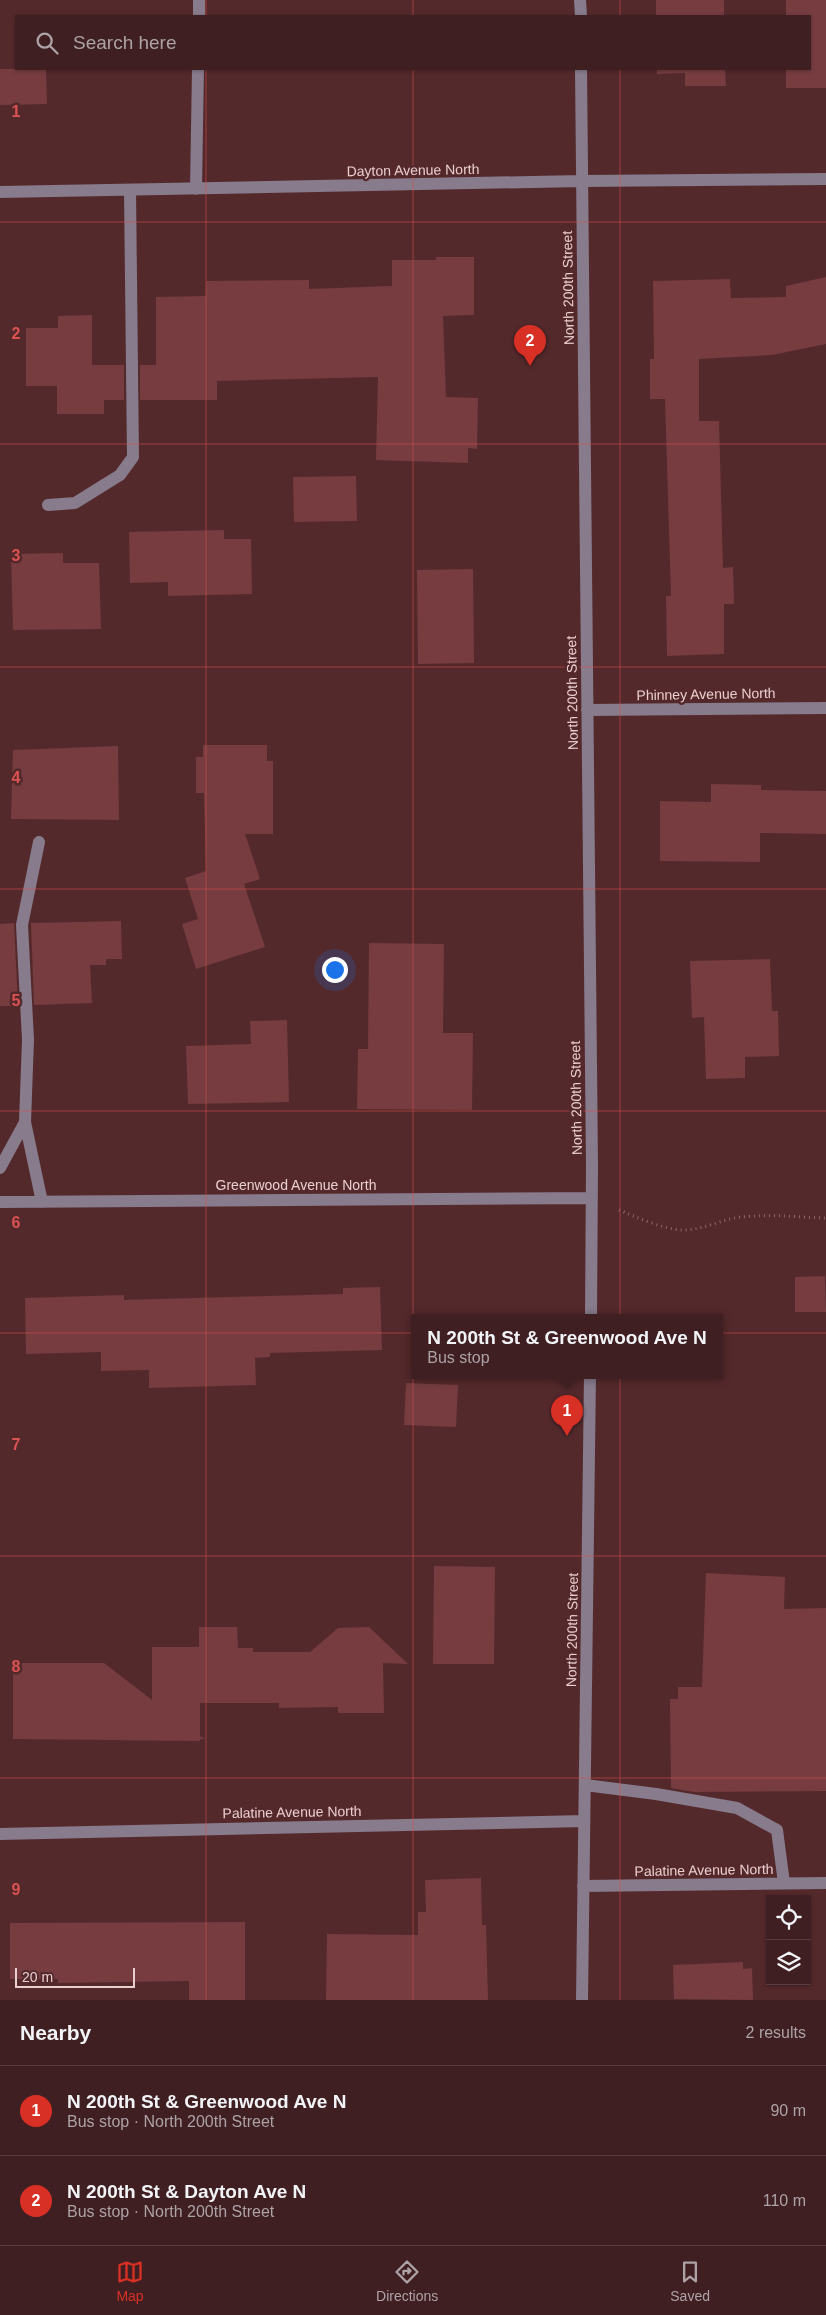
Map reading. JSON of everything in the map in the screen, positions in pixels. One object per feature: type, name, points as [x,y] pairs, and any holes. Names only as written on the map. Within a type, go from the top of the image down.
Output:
[{"type":"street","points":[[199,0],[199,15]]},
{"type":"street","points":[[580,0],[580,15]]},
{"type":"street","points":[[196,189],[198,70]]},
{"type":"street","name":"North 200th Street","points":[[581,70],[592,1198],[591,1314]]},
{"type":"street","name":"Dayton Avenue North","points":[[0,192],[581,181],[826,179]]},
{"type":"street","points":[[48,505],[75,503],[120,475],[133,457],[130,190]]},
{"type":"street","name":"Phinney Avenue North","points":[[587,710],[826,708]]},
{"type":"street","points":[[39,842],[22,925],[28,1040],[25,1122],[42,1202]]},
{"type":"street","points":[[0,1168],[25,1122]]},
{"type":"street","name":"Greenwood Avenue North","points":[[0,1202],[592,1198]]},
{"type":"street","name":"North 200th Street","points":[[582,2000],[590,1379]]},
{"type":"street","points":[[585,1786],[656,1794],[737,1808],[777,1830],[784,1883]]},
{"type":"street","name":"Palatine Avenue North","points":[[0,1834],[584,1821]]},
{"type":"street","name":"Palatine Avenue North","points":[[584,1886],[826,1883]]},
{"type":"path","points":[[592,1198],[637,1218],[681,1230],[707,1227],[740,1217],[788,1216],[826,1218]]},
{"type":"building","points":[[656,0],[724,0],[724,15],[656,15]]},
{"type":"building","points":[[786,0],[826,0],[826,88],[786,88],[786,70],[811,70],[811,15],[786,15]]},
{"type":"building","points":[[0,69],[46,70],[47,104],[0,105]]},
{"type":"building","points":[[657,70],[725,70],[726,86],[685,86],[685,73],[657,74]]},
{"type":"building","points":[[436,257],[474,257],[474,315],[443,316],[446,397],[478,398],[477,449],[468,448],[468,463],[376,460],[378,377],[217,381],[217,400],[140,400],[140,365],[156,365],[156,297],[206,296],[206,281],[309,280],[309,289],[392,286],[392,260],[436,260]]},
{"type":"building","points":[[826,277],[826,344],[772,355],[699,359],[699,421],[719,421],[723,568],[733,567],[734,604],[724,604],[724,654],[667,656],[666,596],[671,596],[665,399],[650,399],[650,359],[654,359],[653,281],[730,279],[731,298],[786,297],[786,286]]},
{"type":"building","points":[[92,315],[92,365],[124,365],[124,400],[104,400],[104,414],[57,414],[57,386],[26,386],[26,328],[58,328],[58,316]]},
{"type":"building","points":[[356,476],[357,521],[294,522],[293,477]]},
{"type":"building","points":[[224,530],[224,539],[251,539],[252,594],[168,596],[168,582],[130,583],[129,532]]},
{"type":"building","points":[[63,553],[63,563],[99,563],[101,629],[13,630],[11,554]]},
{"type":"building","points":[[473,569],[474,663],[418,664],[417,570]]},
{"type":"building","points":[[203,745],[267,745],[267,761],[273,761],[273,834],[245,834],[260,879],[244,884],[265,947],[196,969],[182,924],[198,919],[185,878],[206,871],[204,793],[196,793],[196,757],[203,757]]},
{"type":"building","points":[[118,746],[119,820],[11,819],[13,750]]},
{"type":"building","points":[[711,784],[761,785],[761,790],[826,791],[826,834],[760,833],[760,862],[660,861],[660,801],[711,802]]},
{"type":"building","points":[[121,921],[122,959],[106,959],[106,965],[90,965],[92,1003],[34,1005],[31,923]]},
{"type":"building","points":[[14,923],[18,1006],[0,1006],[0,924]]},
{"type":"building","points":[[369,943],[444,944],[443,1033],[473,1033],[472,1110],[357,1109],[358,1049],[368,1049]]},
{"type":"building","points":[[770,959],[772,1011],[778,1011],[779,1056],[745,1057],[745,1078],[706,1079],[704,1017],[692,1018],[690,961]]},
{"type":"building","points":[[287,1020],[289,1102],[188,1104],[186,1046],[251,1044],[250,1021]]},
{"type":"building","points":[[825,1276],[826,1312],[795,1312],[795,1277]]},
{"type":"building","points":[[380,1287],[382,1350],[270,1353],[270,1357],[255,1358],[256,1385],[149,1388],[149,1370],[101,1371],[101,1352],[26,1354],[25,1298],[124,1295],[124,1300],[343,1294],[343,1288]]},
{"type":"building","points":[[406,1383],[458,1385],[456,1427],[404,1425]]},
{"type":"building","points":[[434,1566],[495,1567],[494,1664],[433,1664]]},
{"type":"building","points":[[706,1573],[785,1577],[784,1609],[826,1608],[826,1791],[694,1792],[671,1788],[670,1699],[678,1699],[678,1687],[702,1687]]},
{"type":"building","points":[[199,1627],[237,1627],[238,1648],[253,1648],[253,1652],[310,1652],[338,1628],[369,1627],[408,1664],[383,1663],[384,1713],[338,1713],[338,1707],[279,1708],[279,1703],[200,1703],[200,1736],[205,1739],[200,1739],[200,1741],[13,1739],[13,1663],[104,1663],[152,1700],[152,1647],[199,1647]]},
{"type":"building","points":[[481,1878],[482,1925],[486,1925],[488,2000],[326,2000],[327,1934],[418,1935],[418,1912],[426,1912],[425,1880]]},
{"type":"building","points":[[245,1922],[245,2000],[189,2000],[189,1981],[58,1983],[58,1979],[10,1979],[10,1923]]},
{"type":"building","points":[[743,1962],[743,1969],[752,1968],[753,2000],[674,1999],[673,1965]]},
{"type":"place","name":"N 200th St & Dayton Ave N","points":[[530,366]]},
{"type":"place","name":"N 200th St & Greenwood Ave N","points":[[567,1436]]}]
